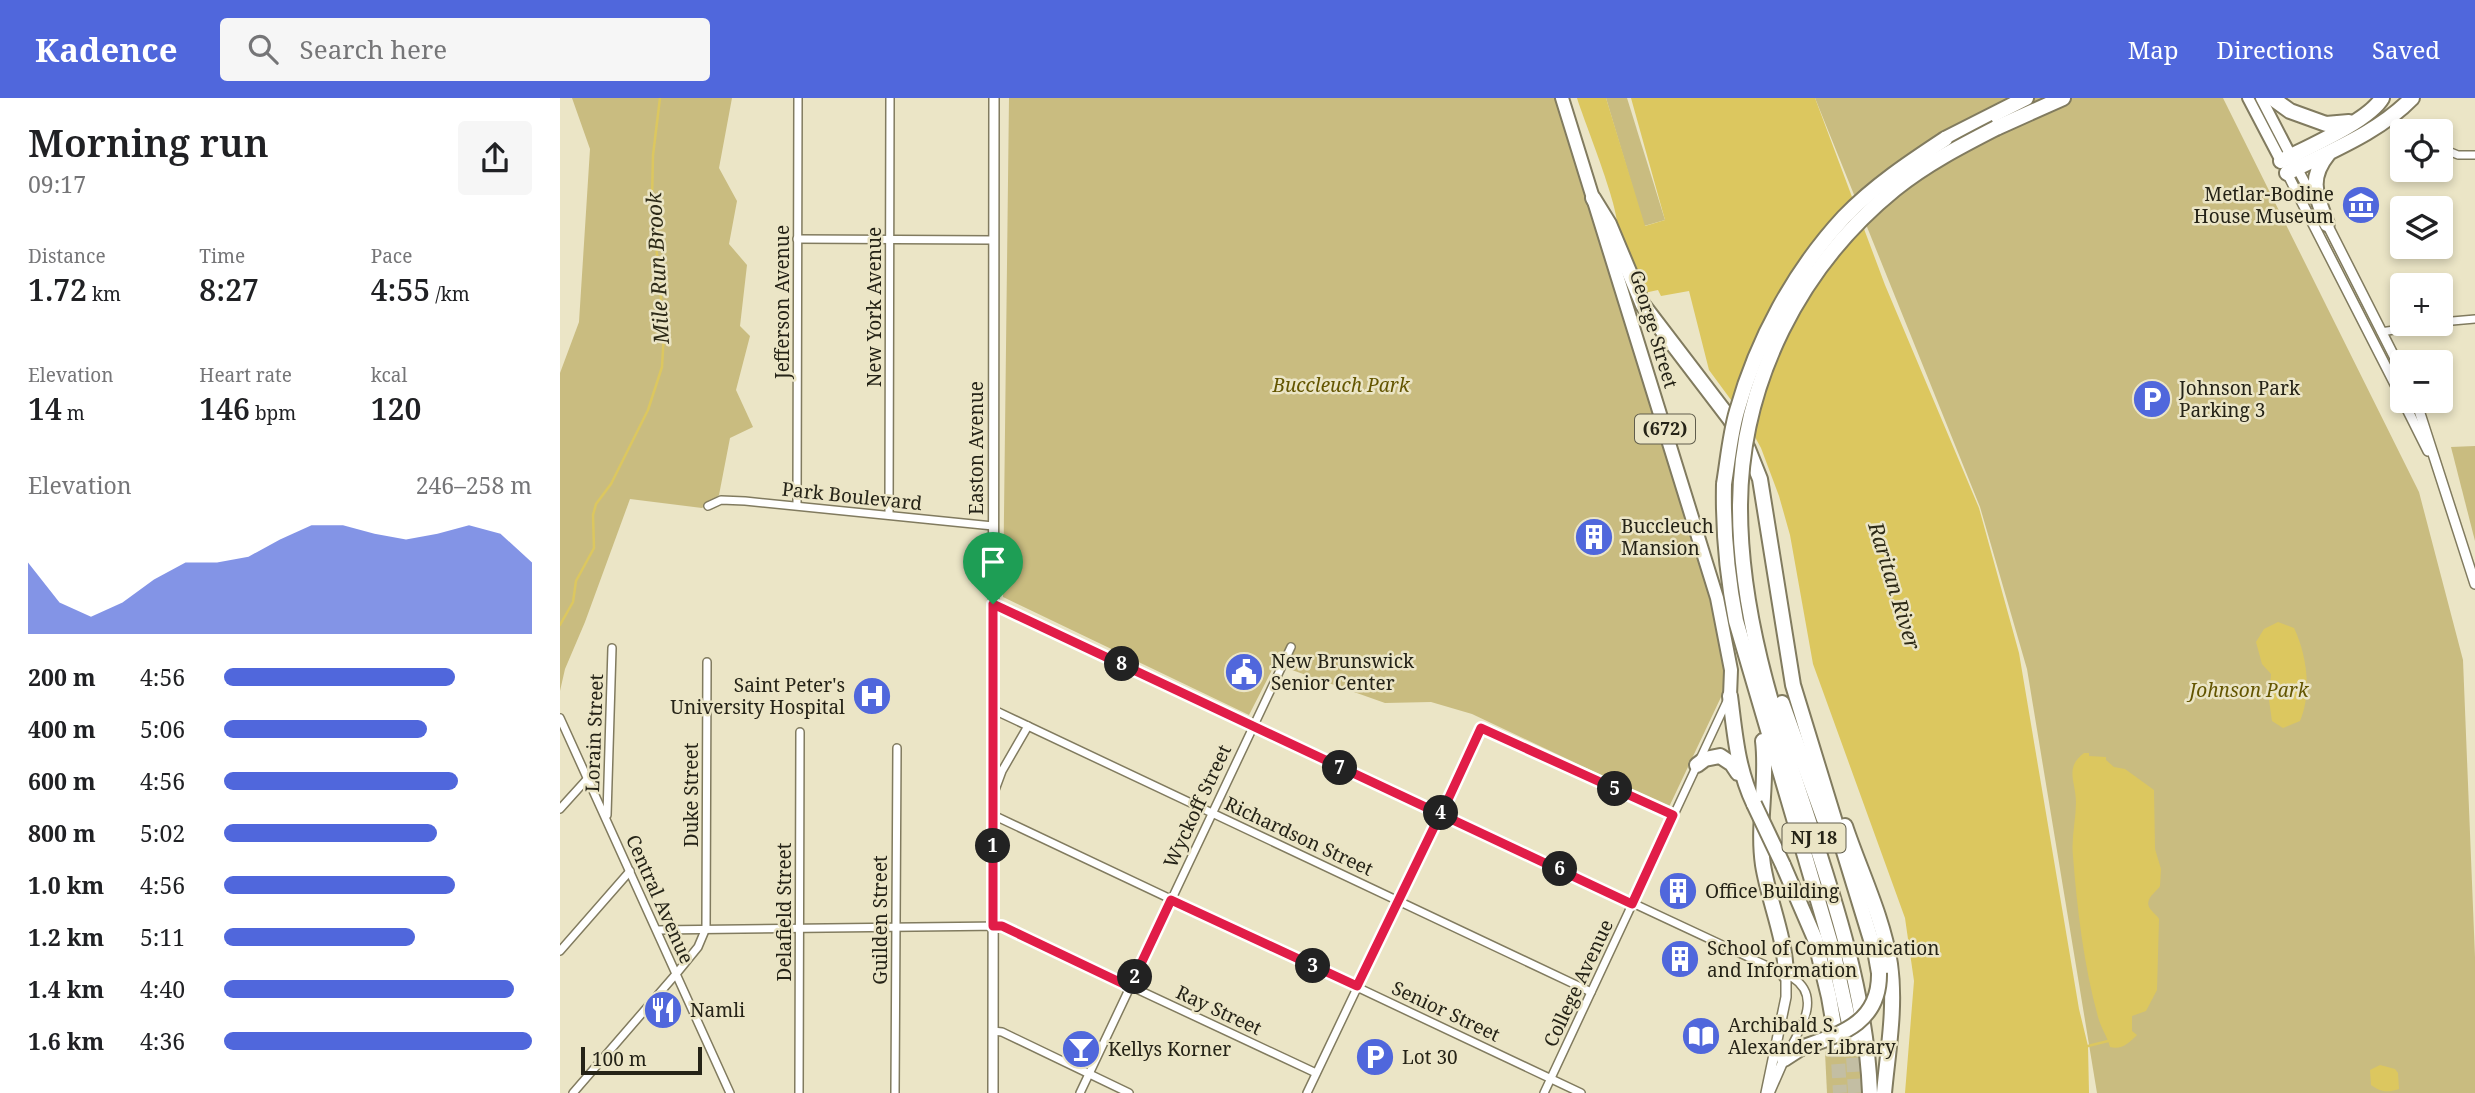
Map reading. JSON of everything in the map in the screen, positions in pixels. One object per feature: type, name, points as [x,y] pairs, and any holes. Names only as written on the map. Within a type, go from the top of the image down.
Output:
[{"type":"highway","points":[[1996,109],[2008,98]]},
{"type":"highway","points":[[1996,109],[2026,98]]},
{"type":"highway","name":"NJ 18","points":[[1870,1093],[1860,998],[1846,941],[1767,686],[1745,586],[1740,470],[1755,396],[1769,358],[1799,299],[1824,263],[1874,207],[1923,169],[1996,128],[2063,98]]},
{"type":"highway","points":[[2272,98],[2290,111],[2326,124],[2358,121]]},
{"type":"highway","points":[[2289,164],[2358,121],[2379,104],[2382,98]]},
{"type":"highway","points":[[2289,164],[2331,151],[2386,121],[2412,98]]},
{"type":"highway","name":"NJ 18","points":[[1852,1037],[1830,943],[1735,621],[1724,542],[1724,484],[1736,414],[1747,376],[1780,306],[1811,258],[1844,217],[1891,176],[1945,139],[1996,109]]},
{"type":"highway","points":[[2327,224],[2315,186],[2318,170],[2331,151]]},
{"type":"highway","points":[[1593,198],[1609,224],[1643,305],[1730,419],[1748,449],[1760,479],[1793,685],[1876,956],[1879,987],[1876,998],[1862,1019],[1842,1034],[1801,1048],[1784,1059]]},
{"type":"highway","points":[[1745,586],[1780,698],[1860,908]]},
{"type":"highway","points":[[1793,685],[1886,942],[1892,997],[1884,1093]]},
{"type":"highway","points":[[1730,696],[1743,781]]},
{"type":"highway","points":[[1758,702],[1765,755],[1763,864],[1784,946],[1786,975]]},
{"type":"highway","points":[[1698,765],[1705,759],[1720,756],[1731,764],[1743,781],[1815,939],[1837,1043]]},
{"type":"main road","name":"George Street","points":[[1562,98],[1717,598],[1731,670],[1730,696]]},
{"type":"main road","points":[[2248,98],[2289,164]]},
{"type":"main road","points":[[2260,98],[2289,164]]},
{"type":"street","name":"Jefferson Avenue","points":[[797,98],[797,505]]},
{"type":"street","name":"New York Avenue","points":[[889,515],[890,98]]},
{"type":"street","name":"Easton Avenue","points":[[993,1093],[994,98]]},
{"type":"street","points":[[2453,153],[2475,155]]},
{"type":"street","points":[[2289,164],[2327,224],[2390,350]]},
{"type":"street","points":[[2289,164],[2390,373]]},
{"type":"street","points":[[797,239],[994,240]]},
{"type":"street","points":[[2453,321],[2475,319]]},
{"type":"street","points":[[2381,332],[2390,331]]},
{"type":"street","points":[[2410,413],[2439,471]]},
{"type":"street","points":[[2420,413],[2475,584]]},
{"type":"street","name":"Park Boulevard","points":[[708,506],[721,500],[797,505],[993,526]]},
{"type":"street","points":[[993,604],[1798,982],[1805,992],[1808,1004],[1805,1018],[1768,1093]]},
{"type":"street","name":"Wyckoff Street","points":[[1080,1093],[1291,647]]},
{"type":"street","name":"Lorain Street","points":[[607,819],[612,648]]},
{"type":"street","name":"Duke Street","points":[[706,928],[707,662]]},
{"type":"street","name":"College Avenue","points":[[1544,1093],[1730,696]]},
{"type":"street","name":"Richardson Street","points":[[994,710],[1591,992]]},
{"type":"street","name":"Central Avenue","points":[[560,718],[677,974],[727,1091]]},
{"type":"street","points":[[993,794],[1002,771],[1028,726]]},
{"type":"street","points":[[1307,1093],[1481,728],[1673,815]]},
{"type":"street","name":"Delafield Street","points":[[799,1093],[800,732]]},
{"type":"street","name":"Guilden Street","points":[[895,1093],[897,748]]},
{"type":"street","points":[[560,809],[588,778]]},
{"type":"street","name":"Senior Street","points":[[993,815],[1581,1093]]},
{"type":"street","points":[[560,951],[630,871]]},
{"type":"street","name":"Ray Street","points":[[657,930],[1002,926],[1316,1073]]},
{"type":"street","points":[[573,1093],[677,974],[698,947],[706,928]]},
{"type":"street","points":[[1768,1093],[1786,997],[1786,975]]},
{"type":"street","points":[[993,1031],[1002,1032],[1129,1093]]},
{"type":"green space","points":[[572,98],[732,98],[719,168],[737,201],[729,244],[747,265],[740,326],[750,336],[736,390],[753,427],[730,438],[719,495],[702,508],[630,499],[565,669],[560,691],[560,373],[579,322],[590,149]]},
{"type":"green space","name":"Buccleuch Park","points":[[1009,98],[1557,98],[1713,603],[1720,637],[1724,671],[1722,695],[1669,807],[1472,714],[1431,702],[1385,703],[1275,664],[1249,715],[1003,597]]},
{"type":"green space","points":[[1606,98],[1627,98],[1665,220],[1644,226]]},
{"type":"green space","name":"Johnson Park","points":[[1815,98],[2223,98],[2419,492],[2463,660],[2475,957],[2475,1093],[2097,1093],[2027,669],[1980,507]]},
{"type":"green space","points":[[2475,446],[2475,541],[2451,447]]},
{"type":"green space","points":[[1860,1039],[1861,1093],[1827,1093],[1825,1052]]},
{"type":"water","name":"Raritan River","points":[[1577,98],[1606,98],[1645,226],[1665,220],[1631,98],[1815,98],[1885,285],[1979,508],[2019,653],[2079,1009],[2088,1046],[2089,1093],[1905,1093],[1914,981],[1905,918],[1813,664],[1790,535],[1779,496],[1761,448],[1745,419],[1709,370],[1689,291],[1661,296],[1658,290],[1644,293],[1617,230],[1614,205]]},
{"type":"water","points":[[2278,622],[2294,628],[2305,662],[2307,686],[2300,721],[2283,728],[2272,721],[2269,700],[2271,674],[2262,664],[2256,642],[2264,629]]},
{"type":"water","points":[[2084,753],[2106,757],[2114,767],[2125,769],[2154,790],[2155,849],[2161,869],[2160,886],[2148,903],[2159,919],[2157,990],[2146,1011],[2132,1016],[2132,1031],[2137,1035],[2118,1048],[2110,1047],[2098,1017],[2079,917],[2073,849],[2076,802],[2072,776],[2074,764]]},
{"type":"water","points":[[2380,1065],[2395,1069],[2398,1073],[2399,1089],[2384,1091],[2371,1085],[2370,1070]]},
{"type":"waterway","name":"Mile Run Brook","points":[[560,625],[573,602],[576,581],[594,548],[593,515],[596,504],[611,484],[648,410],[662,367],[664,332],[652,200],[653,155],[660,98]]},
{"type":"waterway","points":[[2088,1046],[2108,1041]]},
{"type":"tunnel","points":[[1852,1037],[1855,1093]]},
{"type":"tunnel","points":[[1837,1043],[1840,1093]]},
{"type":"place","name":"Metlar-Bodine House Museum","points":[[2361,205]]},
{"type":"place","name":"Johnson Park Parking 3","points":[[2152,399]]},
{"type":"place","name":"Buccleuch Mansion","points":[[1594,537]]},
{"type":"place","name":"New Brunswick Senior Center","points":[[1244,672]]},
{"type":"place","name":"Saint Peter's University Hospital","points":[[872,696]]},
{"type":"place","name":"Office Building","points":[[1678,891]]},
{"type":"place","name":"School of Communication and Information","points":[[1680,959]]},
{"type":"place","name":"Namli","points":[[663,1010]]},
{"type":"place","name":"Archibald S. Alexander Library","points":[[1701,1036]]},
{"type":"place","name":"Kellys Korner","points":[[1081,1049]]},
{"type":"place","name":"Lot 30","points":[[1375,1057]]},
{"type":"route","points":[[993,604],[993,926],[1002,926],[1130,987],[1171,900],[1357,986],[1437,821],[1441,813],[1445,806],[1481,728],[1673,815],[1632,904],[1441,813],[1334,766],[993,604]]}]
